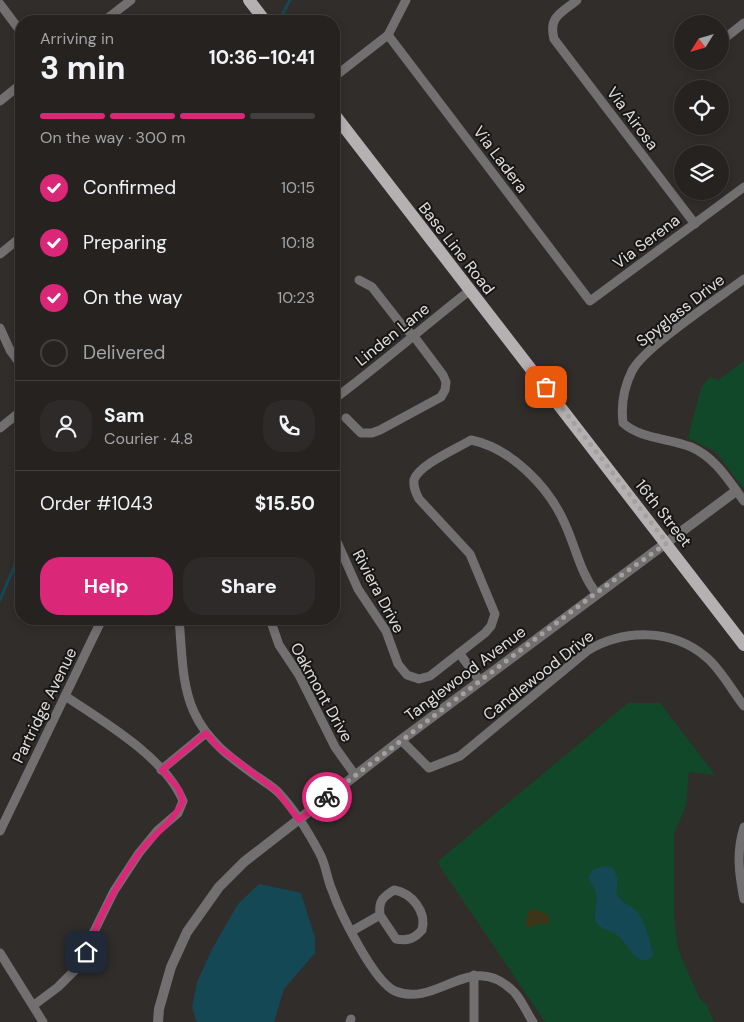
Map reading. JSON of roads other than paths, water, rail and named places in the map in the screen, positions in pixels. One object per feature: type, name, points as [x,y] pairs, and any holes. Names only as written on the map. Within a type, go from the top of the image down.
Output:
[{"type":"main road","points":[[249,0],[260,15]]},
{"type":"main road","name":"Base Line Road","points":[[340,122],[469,291],[557,401]]},
{"type":"main road","name":"16th Street","points":[[557,401],[744,645]]},
{"type":"street","points":[[112,15],[131,0]]},
{"type":"street","points":[[340,71],[388,35],[406,0]]},
{"type":"street","name":"Via Airosa","points":[[577,0],[555,17],[551,28],[554,39],[695,224]]},
{"type":"street","points":[[0,4],[15,24]]},
{"type":"street","points":[[729,35],[744,24]]},
{"type":"street","name":"Via Ladera","points":[[388,35],[590,301]]},
{"type":"street","points":[[0,101],[15,89]]},
{"type":"street","name":"Via Serena","points":[[590,301],[744,187]]},
{"type":"street","points":[[0,254],[15,242]]},
{"type":"street","name":"Spyglass Drive","points":[[736,490],[713,461],[691,448],[633,432],[623,423],[621,407],[632,370],[647,352],[744,279]]},
{"type":"street","points":[[346,418],[361,433],[372,433],[441,397],[445,390],[446,382],[443,375],[413,335],[404,328],[372,287],[359,280]]},
{"type":"street","name":"Linden Lane","points":[[340,394],[386,360],[413,335],[469,291]]},
{"type":"street","points":[[0,328],[15,357]]},
{"type":"street","points":[[0,428],[15,416]]},
{"type":"street","points":[[480,681],[460,653],[491,626],[494,614],[470,554],[418,499],[414,489],[414,479],[422,468],[471,440],[484,442],[501,452],[528,472],[557,509],[565,523],[584,577],[596,593]]},
{"type":"street","points":[[736,490],[744,502]]},
{"type":"street","name":"Tanglewood Avenue","points":[[158,1022],[159,1009],[172,967],[187,932],[219,887],[244,862],[401,740],[736,490]]},
{"type":"street","name":"Riviera Drive","points":[[340,548],[358,589],[386,631],[398,664],[407,674],[419,678],[430,676],[460,653]]},
{"type":"street","name":"Partridge Avenue","points":[[0,831],[99,625]]},
{"type":"street","points":[[180,625],[184,676],[193,710],[206,733],[218,747],[277,791],[299,820],[321,855],[331,890],[371,966],[383,982],[396,991],[413,995],[427,992],[474,975],[496,978],[515,994],[533,1022]]},
{"type":"street","name":"Oakmont Drive","points":[[272,625],[279,645],[299,675],[335,747],[355,775]]},
{"type":"street","name":"Candlewood Drive","points":[[401,740],[428,768],[460,756],[587,651],[602,642],[625,634],[649,634],[675,639],[707,657],[744,706]]},
{"type":"street","points":[[34,1005],[58,988],[75,970],[114,891],[139,853],[157,831],[178,813],[183,801],[178,788],[162,770],[119,730],[65,696]]},
{"type":"street","points":[[162,770],[206,733]]},
{"type":"street","points":[[744,827],[739,846],[739,871],[744,899]]},
{"type":"street","points":[[394,890],[403,891],[412,899],[422,914],[424,923],[422,930],[416,937],[406,941],[396,939],[380,915],[378,905],[383,897],[394,890]]},
{"type":"street","points":[[352,930],[380,915]]},
{"type":"street","points":[[0,953],[43,1022]]},
{"type":"street","points":[[474,975],[474,1022]]},
{"type":"water","points":[[605,866],[611,867],[616,875],[617,895],[635,910],[645,925],[653,956],[648,960],[638,958],[617,935],[602,928],[595,920],[596,894],[589,875],[594,869]]},
{"type":"water","points":[[259,884],[301,893],[315,938],[315,953],[284,989],[274,1022],[197,1022],[192,1008],[197,982],[212,949],[238,904]]},
{"type":"waterway","points":[[282,15],[290,0]]},
{"type":"waterway","points":[[0,600],[15,565]]}]
